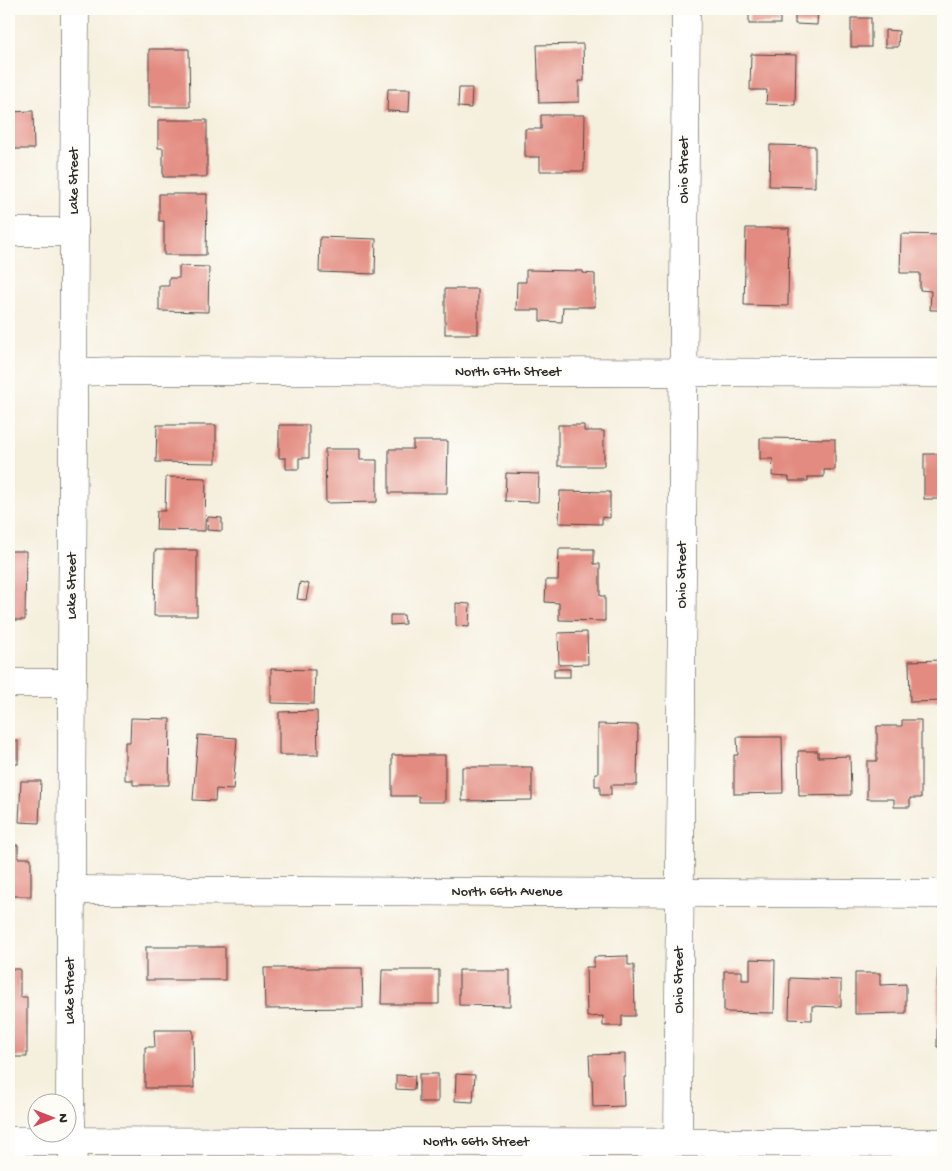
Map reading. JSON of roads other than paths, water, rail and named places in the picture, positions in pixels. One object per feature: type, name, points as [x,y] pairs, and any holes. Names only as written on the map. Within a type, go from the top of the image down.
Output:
[{"type":"street","name":"Lake Street","points":[[72,1152],[70,1100],[70,890],[75,9]]},
{"type":"street","name":"Ohio Street","points":[[678,1142],[686,9]]},
{"type":"street","points":[[9,232],[74,232]]},
{"type":"street","name":"North 67th Street","points":[[73,372],[943,373]]},
{"type":"street","points":[[9,683],[72,683]]},
{"type":"street","name":"North 66th Avenue","points":[[70,890],[943,894]]},
{"type":"street","name":"North 66th Street","points":[[9,1141],[72,1152],[678,1142],[943,1143]]}]
